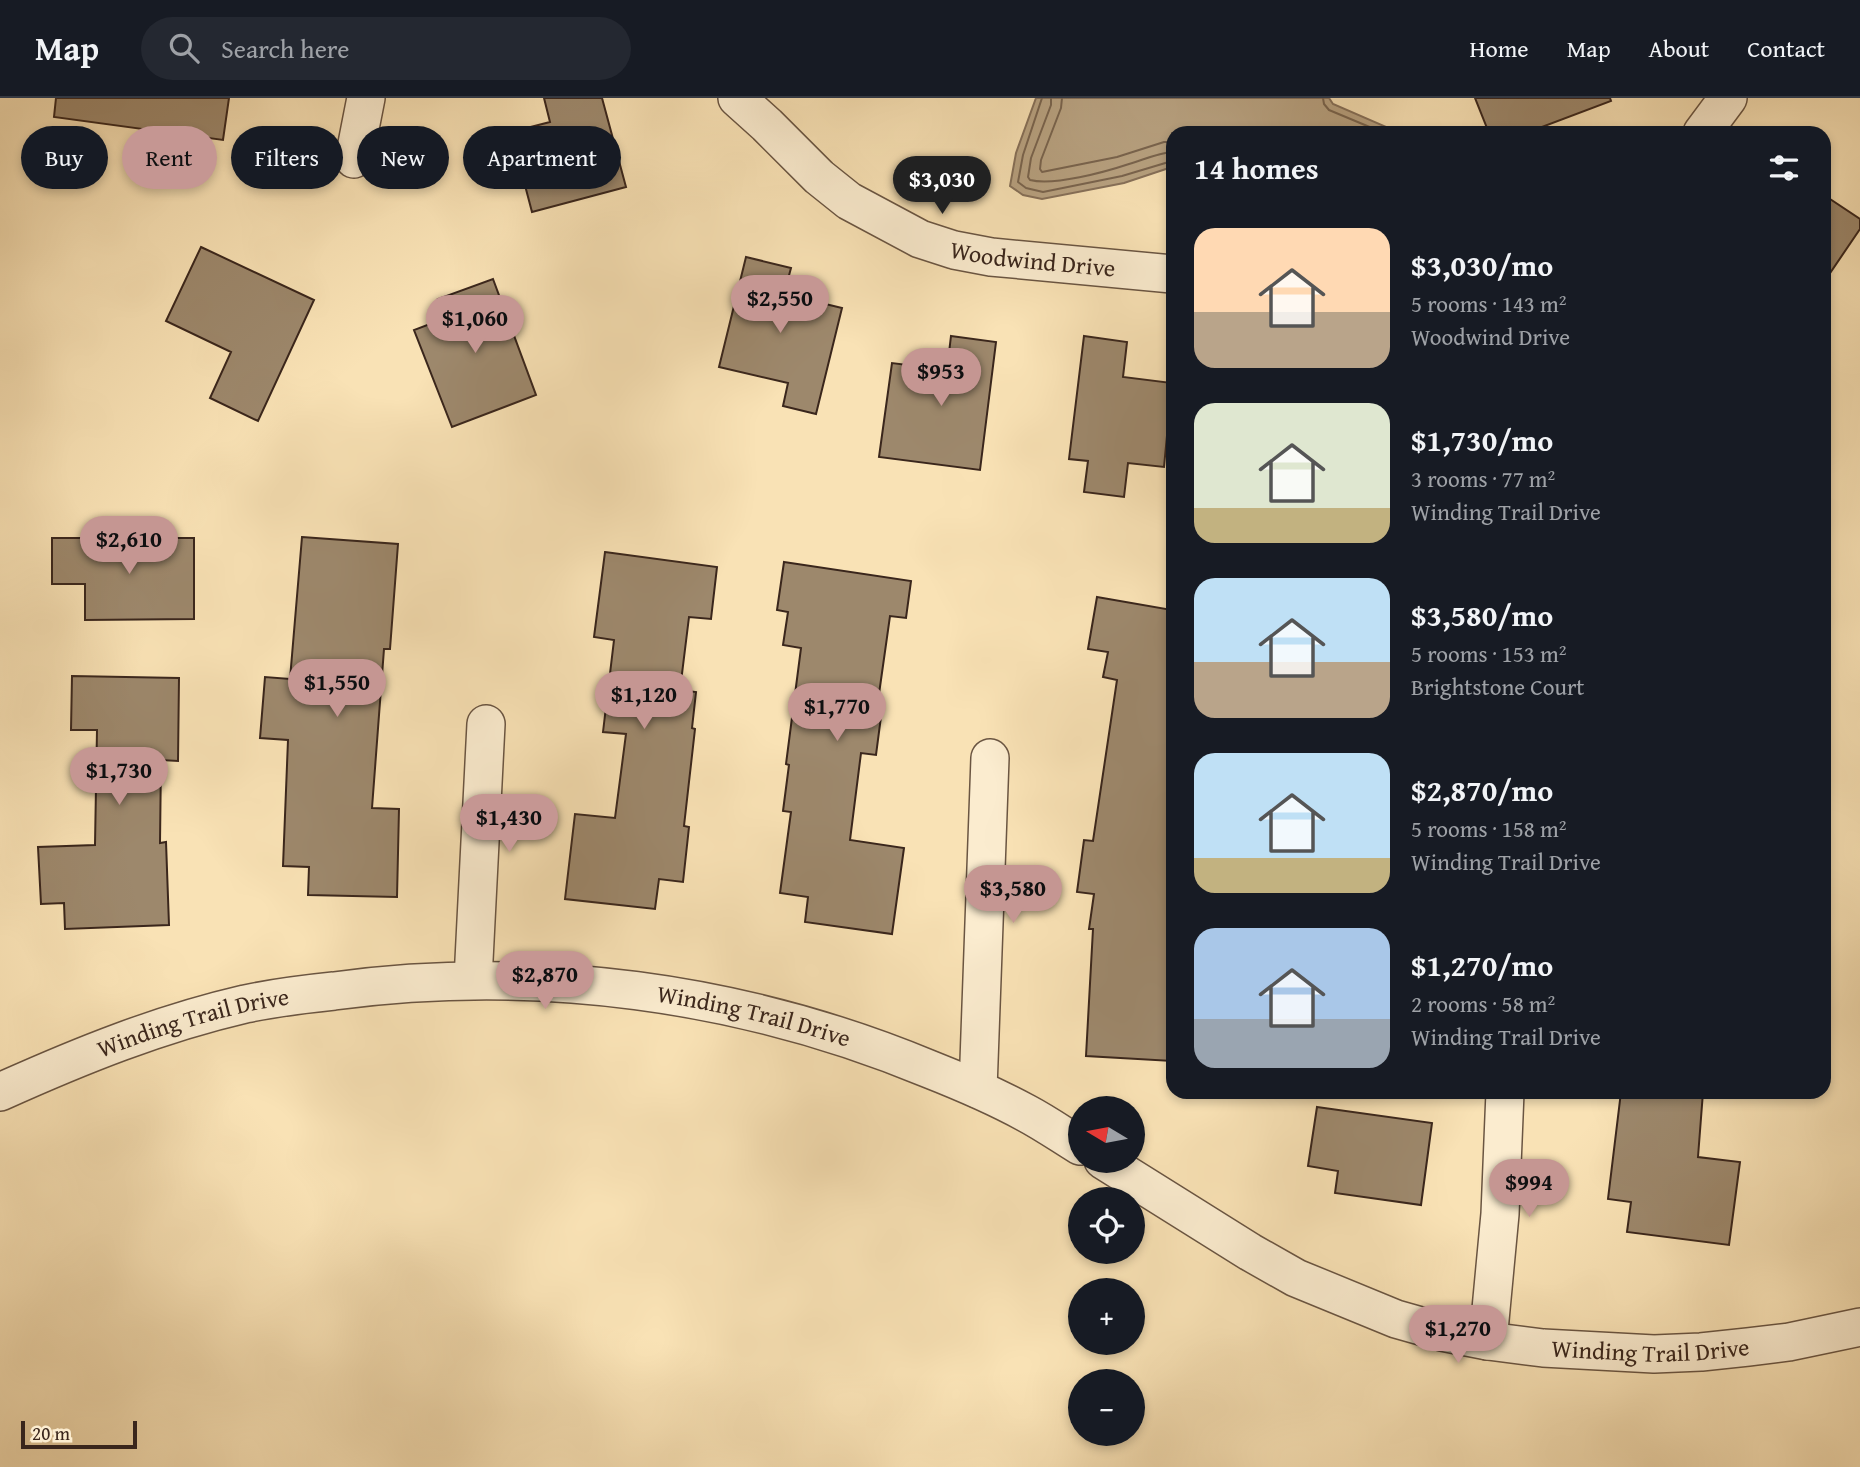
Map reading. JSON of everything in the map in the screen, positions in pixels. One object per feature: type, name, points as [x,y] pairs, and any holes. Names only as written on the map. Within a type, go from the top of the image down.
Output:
[{"type":"street","points":[[354,159],[366,98]]},
{"type":"street","name":"Woodwind Drive","points":[[737,98],[819,177],[849,201],[920,239],[954,250],[990,257],[1166,273]]},
{"type":"street","points":[[1707,126],[1728,98]]},
{"type":"street","points":[[473,981],[486,724]]},
{"type":"street","points":[[978,1089],[990,758]]},
{"type":"street","name":"Winding Trail Drive","points":[[0,1092],[75,1058],[128,1039],[190,1018],[247,1004],[418,982],[590,984],[645,991],[748,1011],[822,1030],[895,1055],[978,1089],[1028,1114],[1068,1139]]},
{"type":"street","points":[[1488,1341],[1500,1214],[1505,1099]]},
{"type":"street","name":"Winding Trail Drive","points":[[1124,1173],[1296,1278],[1396,1319],[1442,1332],[1543,1349],[1654,1354],[1701,1352],[1789,1342],[1860,1327]]},
{"type":"water","points":[[1036,98],[1329,98],[1333,104],[1384,126],[1166,126],[1166,169],[1124,183],[1042,199],[1023,195],[1010,186],[1016,153]]},
{"type":"building","points":[[56,98],[229,98],[223,140],[217,139],[217,126],[122,126],[54,117]]},
{"type":"building","points":[[544,98],[602,98],[610,126],[534,126],[550,122]]},
{"type":"building","points":[[1475,98],[1610,98],[1611,101],[1545,126],[1486,126]]},
{"type":"building","points":[[621,168],[626,187],[621,188]]},
{"type":"building","points":[[526,189],[618,189],[532,212]]},
{"type":"building","points":[[1831,200],[1860,219],[1860,229],[1831,272]]},
{"type":"building","points":[[201,247],[314,300],[258,421],[210,398],[231,352],[166,321]]},
{"type":"building","points":[[746,257],[791,268],[784,294],[842,308],[816,414],[783,406],[788,383],[719,367]]},
{"type":"building","points":[[493,279],[536,395],[452,427],[414,330],[446,318],[438,299]]},
{"type":"building","points":[[951,336],[996,342],[980,470],[879,457],[892,363],[947,370]]},
{"type":"building","points":[[1084,336],[1127,342],[1123,377],[1166,382],[1164,467],[1128,463],[1124,497],[1084,492],[1088,461],[1069,459]]},
{"type":"building","points":[[302,537],[398,544],[390,649],[384,649],[372,808],[399,809],[397,897],[308,895],[309,867],[283,866],[288,740],[260,738],[265,677],[290,679]]},
{"type":"building","points":[[52,538],[194,538],[194,619],[85,620],[85,584],[52,584]]},
{"type":"building","points":[[605,552],[717,567],[711,619],[689,617],[680,690],[696,692],[692,728],[695,729],[684,826],[689,827],[683,882],[659,879],[655,909],[565,899],[575,814],[615,818],[626,734],[603,732],[614,640],[594,637]]},
{"type":"building","points":[[784,562],[911,581],[906,618],[890,616],[877,708],[882,709],[876,755],[861,753],[850,840],[904,848],[892,934],[805,922],[808,897],[780,893],[791,812],[783,811],[789,765],[786,764],[801,648],[783,645],[788,612],[777,610]]},
{"type":"building","points":[[1097,597],[1166,609],[1166,1061],[1086,1056],[1093,929],[1089,929],[1094,894],[1077,892],[1084,840],[1093,841],[1117,680],[1103,677],[1108,652],[1088,649]]},
{"type":"building","points":[[72,676],[179,678],[178,761],[161,760],[160,843],[166,842],[169,925],[65,929],[64,903],[41,904],[38,847],[95,845],[97,730],[71,730]]},
{"type":"building","points":[[1620,1099],[1702,1099],[1698,1157],[1740,1162],[1729,1245],[1627,1232],[1631,1202],[1608,1199]]},
{"type":"building","points":[[1317,1107],[1432,1123],[1421,1205],[1335,1193],[1338,1171],[1308,1166]]}]
